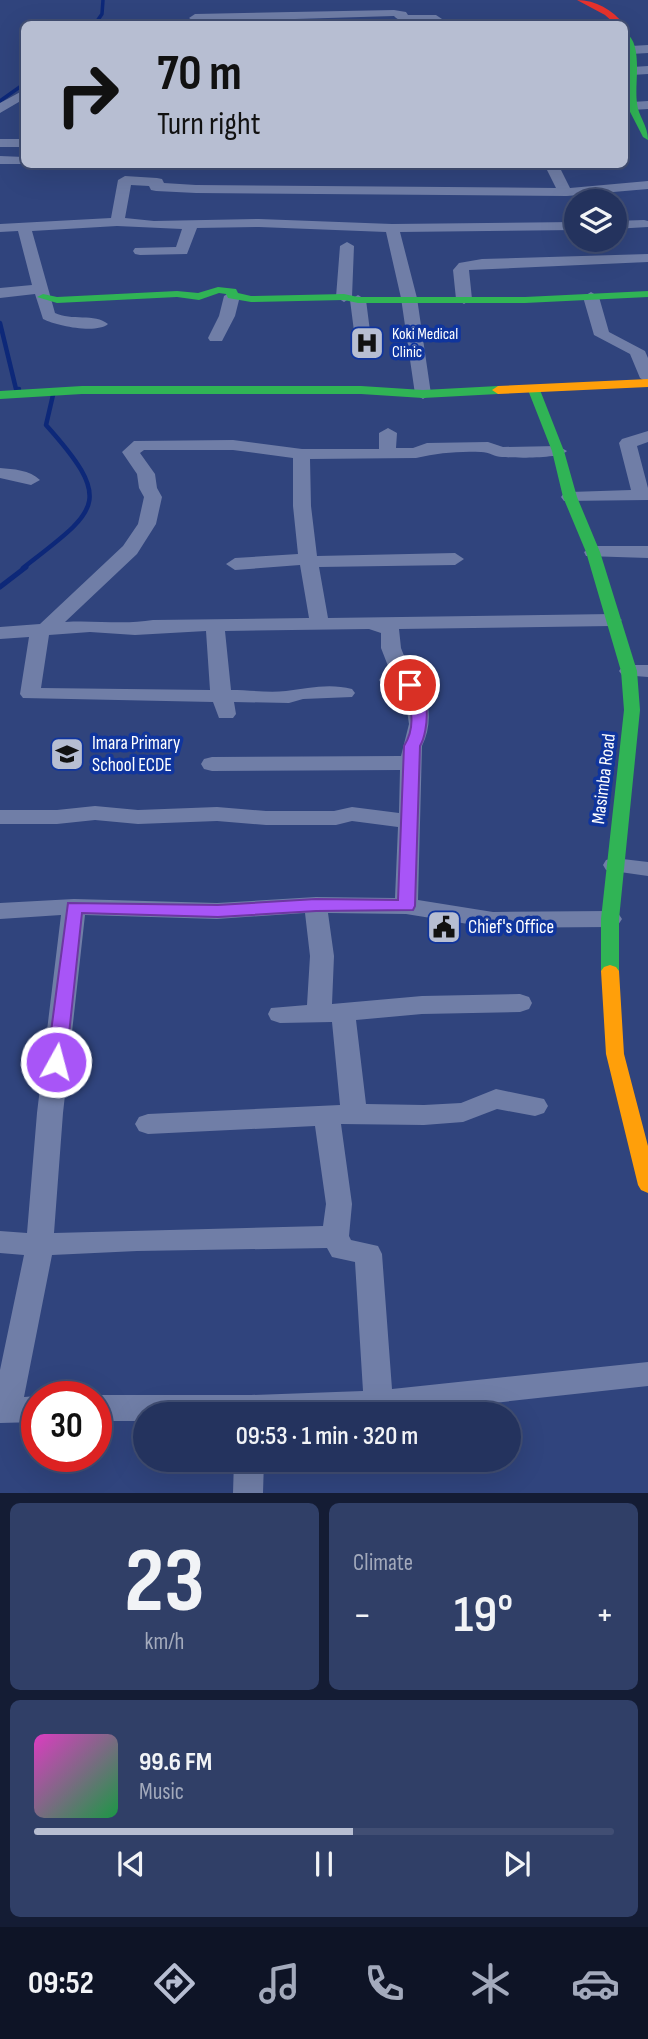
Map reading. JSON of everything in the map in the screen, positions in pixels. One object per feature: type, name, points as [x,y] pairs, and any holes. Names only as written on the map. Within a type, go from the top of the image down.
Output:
[{"type":"street","points":[[581,0],[608,13],[617,21]]},
{"type":"street","points":[[195,17],[347,20],[394,13],[402,14],[401,18],[435,18]]},
{"type":"street","points":[[628,42],[648,49]]},
{"type":"street","points":[[628,42],[640,70],[629,86],[640,106],[648,137]]},
{"type":"street","points":[[0,111],[21,96]]},
{"type":"street","points":[[0,111],[20,114]]},
{"type":"street","points":[[0,143],[21,143]]},
{"type":"street","points":[[0,160],[21,161]]},
{"type":"street","points":[[554,168],[564,190]]},
{"type":"street","points":[[117,222],[125,180],[157,182],[156,187],[440,209],[564,224]]},
{"type":"street","points":[[602,189],[648,185]]},
{"type":"street","points":[[0,228],[117,222],[392,228],[440,209],[564,192]]},
{"type":"street","points":[[140,251],[182,251],[191,224]]},
{"type":"street","points":[[627,225],[644,224]]},
{"type":"street","points":[[24,227],[51,320],[100,324]]},
{"type":"street","points":[[392,228],[409,299],[423,394]]},
{"type":"street","points":[[347,246],[351,298],[363,339]]},
{"type":"street","points":[[464,299],[460,270],[464,266],[482,263],[648,258]]},
{"type":"street","points":[[0,293],[43,293],[57,300],[165,295],[199,297],[218,290],[232,291],[227,316],[216,338]]},
{"type":"street","points":[[232,296],[251,299],[464,299],[648,294]]},
{"type":"street","points":[[591,297],[602,335],[637,351],[648,378]]},
{"type":"street","points":[[0,395],[82,390],[361,390],[423,394],[648,383]]},
{"type":"street","name":"Masimba Road","points":[[534,390],[558,451],[570,497],[593,552],[612,620],[639,671],[614,865],[610,919],[610,992],[615,1054],[648,1185]]},
{"type":"street","points":[[384,454],[388,448],[388,433]]},
{"type":"street","points":[[570,497],[644,495],[628,443],[648,436]]},
{"type":"street","points":[[345,693],[301,693],[289,697],[224,705],[30,694],[43,630],[130,550],[148,524],[153,497],[148,488],[146,474],[131,452],[134,448],[140,445],[233,445],[302,454],[416,453],[444,447],[488,447],[501,452],[558,451]]},
{"type":"street","points":[[302,454],[308,560],[318,597],[319,624]]},
{"type":"street","points":[[0,473],[31,480]]},
{"type":"street","points":[[593,552],[648,552]]},
{"type":"street","points":[[235,564],[308,560],[455,559]]},
{"type":"street","points":[[0,634],[101,625],[135,629],[153,626],[612,620]]},
{"type":"street","points":[[376,625],[387,626],[391,631],[391,648],[398,666],[389,680],[391,684],[412,686],[419,708],[418,735],[412,746],[406,906]]},
{"type":"street","points":[[215,627],[224,705]]},
{"type":"street","points":[[212,764],[411,763]]},
{"type":"street","points":[[0,817],[57,817],[95,813],[138,817],[217,814],[266,818],[336,818],[342,815],[359,815],[409,822]]},
{"type":"street","points":[[614,865],[648,869]]},
{"type":"street","points":[[316,905],[331,1013],[355,1115]]},
{"type":"street","points":[[0,911],[74,907],[218,911],[316,905],[406,906],[493,920],[610,919]]},
{"type":"street","points":[[21,1409],[3,1410],[40,1245],[50,1113],[74,907]]},
{"type":"street","points":[[280,1013],[331,1013],[422,1005],[520,1003]]},
{"type":"street","points":[[148,1124],[464,1112],[496,1099],[535,1106]]},
{"type":"street","points":[[327,1116],[339,1204],[335,1237],[342,1250],[368,1254],[378,1402]]},
{"type":"street","points":[[0,1242],[40,1245],[137,1240],[335,1237]]},
{"type":"street","points":[[387,1402],[648,1374]]},
{"type":"street","points":[[112,1408],[133,1409]]},
{"type":"street","points":[[248,1493],[249,1472]]},
{"type":"waterway","points":[[97,21],[102,14],[103,0]]},
{"type":"waterway","points":[[0,101],[21,86]]},
{"type":"waterway","points":[[0,323],[16,389],[19,389]]},
{"type":"waterway","points":[[23,568],[68,532],[89,504],[89,489],[82,472],[46,425],[53,395]]},
{"type":"waterway","points":[[0,587],[26,567]]},
{"type":"traffic: fast","points":[[628,42],[631,50],[632,106],[648,137]]},
{"type":"traffic: fast","points":[[43,297],[57,300],[177,294],[199,297],[218,290],[232,291],[232,296],[251,299],[344,297],[358,300],[525,300],[648,294]]},
{"type":"traffic: fast","points":[[0,395],[82,390],[361,390],[423,394],[498,390]]},
{"type":"traffic: fast","points":[[534,390],[558,451],[570,497],[593,552],[629,671],[632,710],[610,919],[610,971]]},
{"type":"traffic: slow","points":[[498,390],[648,383]]},
{"type":"traffic: slow","points":[[610,971],[615,1054],[648,1185]]},
{"type":"traffic: jam","points":[[581,0],[608,13],[617,21]]},
{"type":"place","name":"Koki Medical Clinic","points":[[367,343]]},
{"type":"place","name":"Imara Primary School ECDE","points":[[67,754]]},
{"type":"place","name":"Chief's Office","points":[[444,927]]},
{"type":"route","points":[[56,1062],[74,907],[218,911],[316,905],[406,906],[412,746],[418,735],[419,725],[419,708],[410,685]]}]
